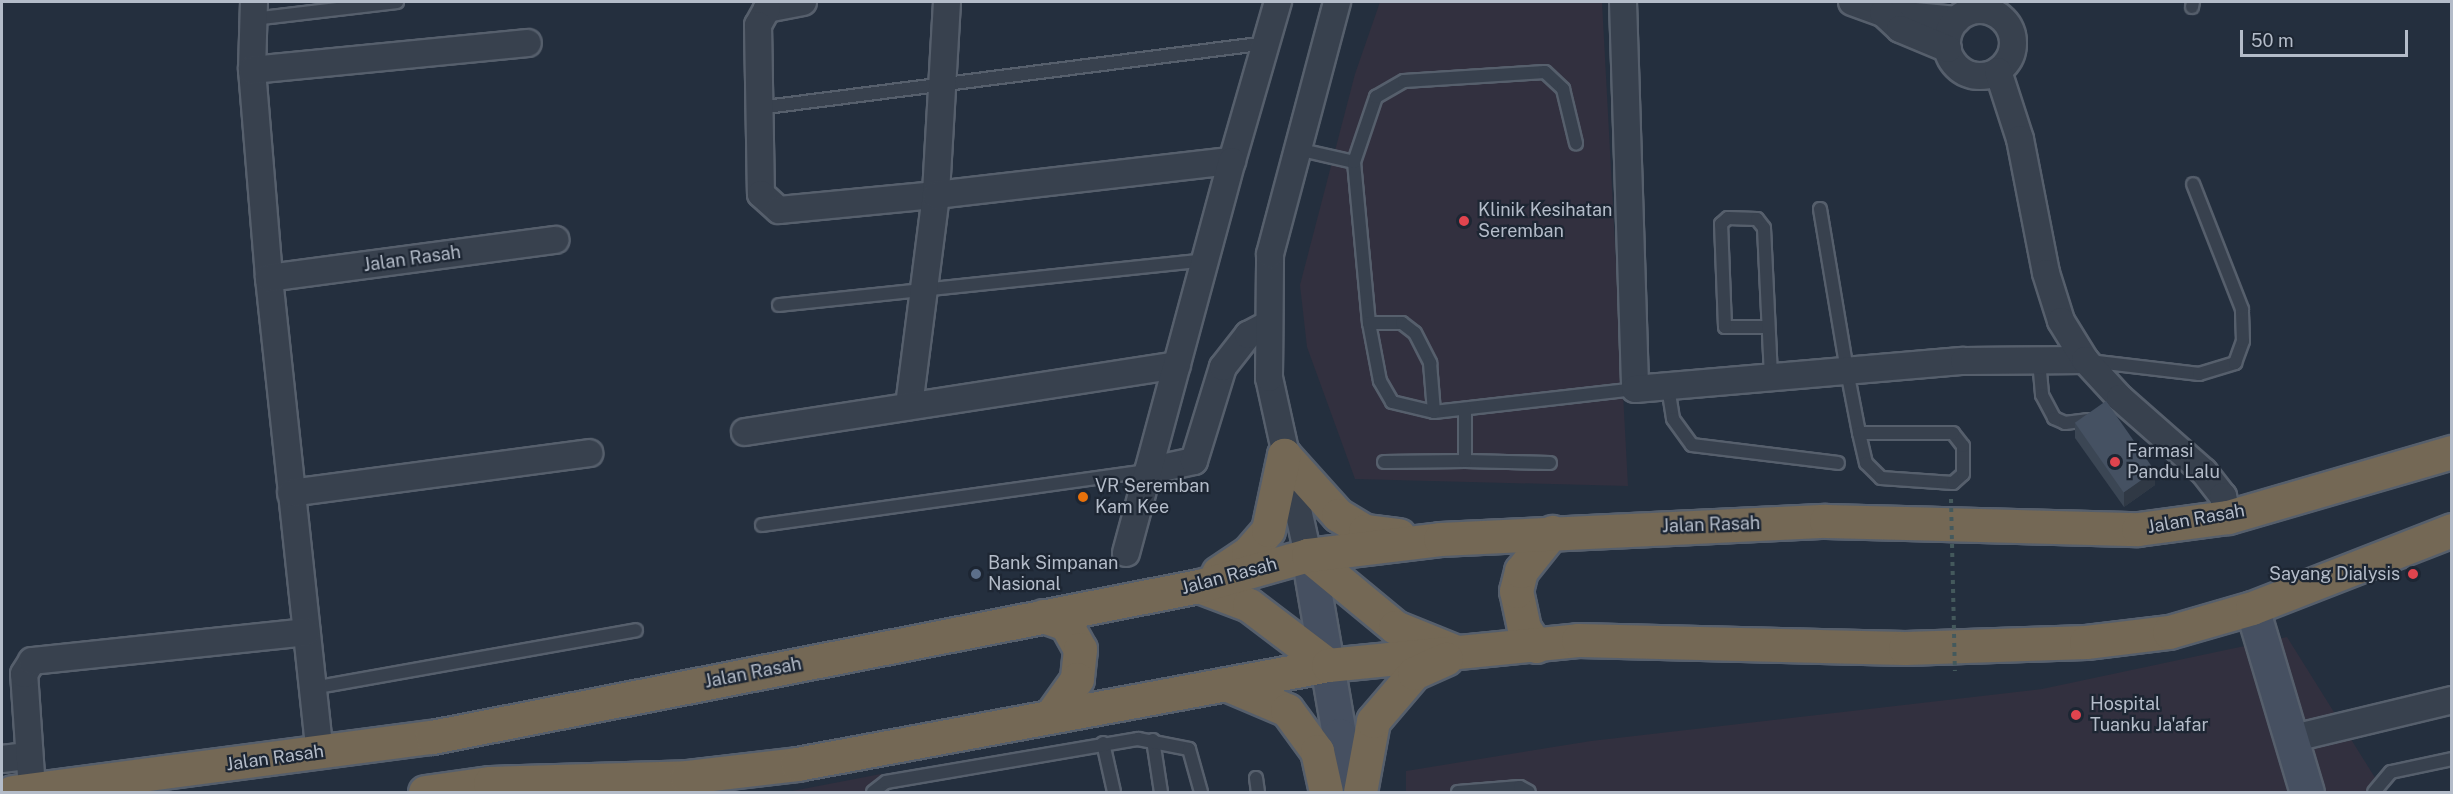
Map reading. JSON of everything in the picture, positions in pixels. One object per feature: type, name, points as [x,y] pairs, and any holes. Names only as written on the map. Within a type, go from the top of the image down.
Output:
[{"type":"highway","name":"Jalan Rasah","points":[[22,791],[432,737],[1198,586],[1308,555],[1440,539],[1826,521],[2138,529],[2228,517],[2451,452]]},
{"type":"highway","points":[[1284,455],[1319,499],[1365,531],[1440,539]]},
{"type":"highway","points":[[1198,586],[1248,553],[1268,530],[1284,455]]},
{"type":"highway","points":[[425,792],[644,780],[775,767],[961,737],[1052,714],[1328,665],[1578,640],[2002,648],[2169,632],[2252,608],[2451,530]]},
{"type":"highway","points":[[1536,646],[1524,628],[1516,591],[1521,572],[1552,532]]},
{"type":"highway","points":[[1308,555],[1395,627],[1458,653]]},
{"type":"highway","points":[[1198,586],[1249,605],[1328,665]]},
{"type":"highway","points":[[1043,616],[1066,624],[1080,649],[1077,679],[1052,714]]},
{"type":"highway","points":[[1360,792],[1373,720],[1414,673],[1458,653]]},
{"type":"highway","points":[[1222,682],[1260,693],[1287,710],[1317,751],[1326,792]]},
{"type":"street","points":[[803,2],[776,5],[762,16],[757,108],[760,194],[772,208],[936,195],[1232,161]]},
{"type":"street","points":[[909,406],[936,195],[947,2]]},
{"type":"street","points":[[1126,553],[1204,260],[1278,2]]},
{"type":"street","points":[[1337,2],[1296,149],[1270,254],[1267,325],[1269,378],[1284,455],[1308,555],[1328,665],[1343,792]]},
{"type":"street","points":[[1623,2],[1635,389],[1847,370],[2039,360],[2085,360]]},
{"type":"street","points":[[1852,2],[1883,13],[1957,20],[1980,6],[1996,14],[2011,31],[2012,53],[1998,71],[1967,74],[1948,49],[1900,29],[1883,13]]},
{"type":"street","points":[[253,10],[252,70],[269,278],[311,688],[320,752]]},
{"type":"street","points":[[1948,49],[1957,20]]},
{"type":"street","points":[[252,70],[528,43]]},
{"type":"street","points":[[1998,71],[2020,139],[2046,273],[2061,321],[2111,409],[2204,472],[2223,496],[2228,517]]},
{"type":"street","name":"Jalan Rasah","points":[[269,278],[555,240]]},
{"type":"street","points":[[1148,471],[1194,461],[1223,367],[1248,335],[1267,325]]},
{"type":"street","points":[[745,432],[1177,365]]},
{"type":"street","points":[[291,493],[589,453]]},
{"type":"street","points":[[2252,608],[2307,792]]},
{"type":"street","points":[[22,791],[28,756],[24,674],[39,658],[306,632]]},
{"type":"street","points":[[2290,739],[2451,700]]},
{"type":"street","points":[[2,759],[28,756]]},
{"type":"lane","points":[[253,10],[397,2]]},
{"type":"lane","points":[[757,108],[1268,43]]},
{"type":"lane","points":[[1576,143],[1563,89],[1545,72],[1404,81],[1377,97],[1354,162],[1369,322],[1380,381],[1392,402],[1434,412],[1635,389]]},
{"type":"lane","points":[[1296,149],[1354,162]]},
{"type":"lane","points":[[2085,360],[2199,374],[2235,363],[2243,341],[2242,309],[2193,184]]},
{"type":"lane","points":[[1820,209],[1847,370],[1859,433],[1866,464],[1881,478],[1953,483],[1963,474],[1963,446],[1953,433],[1859,433]]},
{"type":"lane","points":[[1768,327],[1725,327],[1721,224],[1728,218],[1762,222],[1771,377]]},
{"type":"lane","points":[[779,305],[925,292],[1204,260]]},
{"type":"lane","points":[[1369,322],[1402,323],[1415,333],[1430,363],[1434,412]]},
{"type":"lane","points":[[2039,360],[2042,395],[2054,418],[2079,423],[2111,409]]},
{"type":"lane","points":[[1668,387],[1673,419],[1692,445],[1838,464]]},
{"type":"lane","points":[[1465,409],[1465,461]]},
{"type":"lane","points":[[1384,462],[1550,463]]},
{"type":"lane","points":[[762,525],[1148,471]]},
{"type":"lane","points":[[311,688],[636,630]]},
{"type":"lane","points":[[1153,740],[1161,792]]},
{"type":"lane","points":[[873,792],[886,782],[1103,743],[1153,740],[1189,749],[1200,792]]},
{"type":"lane","points":[[1103,743],[1114,792]]},
{"type":"lane","points":[[2374,792],[2391,772],[2451,759]]},
{"type":"lane","points":[[1256,778],[1258,792]]},
{"type":"lane","points":[[1458,792],[1520,787],[1529,792]]},
{"type":"path","points":[[1951,499],[1955,671]]},
{"type":"shaded area","name":"Klinik Kesihatan Seremban","points":[[1380,2],[1602,2],[1628,486],[1355,479],[1307,347],[1300,285],[1355,74]]},
{"type":"shaded area","name":"Hospital Tuanku Ja'afar","points":[[2287,637],[2384,792],[1406,792],[1406,771],[1591,741],[2042,689]]},
{"type":"shaded area","points":[[881,774],[885,792],[787,792]]},
{"type":"building","name":"Farmasi Pandu Lalu","points":[[2106,401],[2155,471],[2124,492],[2075,423]]},
{"type":"place","name":"Klinik Kesihatan Seremban","points":[[1464,221]]},
{"type":"place","name":"Farmasi Pandu Lalu","points":[[2115,462]]},
{"type":"place","name":"VR Seremban Kam Kee","points":[[1083,497]]},
{"type":"place","name":"Bank Simpanan Nasional","points":[[976,574]]},
{"type":"place","name":"Sayang Dialysis","points":[[2413,574]]},
{"type":"place","name":"Hospital Tuanku Ja'afar","points":[[2076,715]]}]
